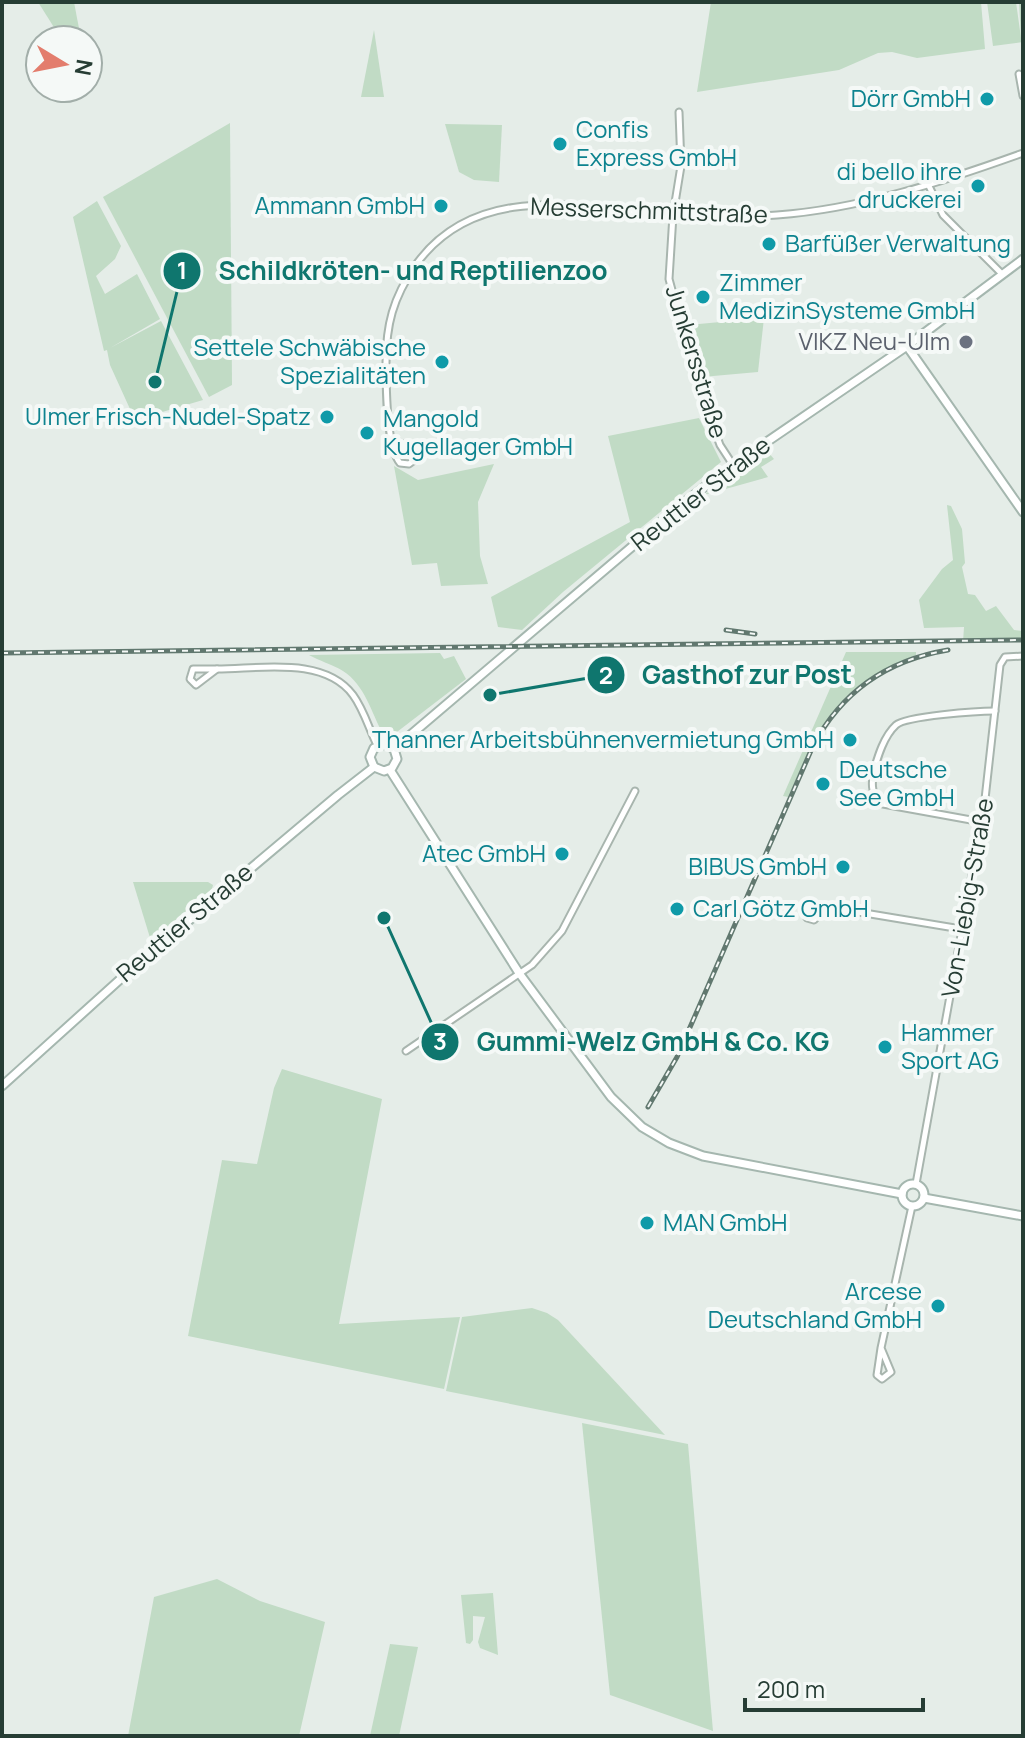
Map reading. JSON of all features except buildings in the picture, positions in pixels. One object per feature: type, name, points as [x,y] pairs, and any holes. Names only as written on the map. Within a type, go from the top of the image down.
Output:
[{"type":"main road","name":"Reuttier Straße","points":[[394,749],[681,505],[733,465],[907,346],[1023,259]]},
{"type":"main road","points":[[907,346],[1023,512]]},
{"type":"main road","points":[[388,744],[394,749],[396,762],[390,770],[381,771],[374,767],[370,754],[377,745],[388,744]]},
{"type":"main road","name":"Reuttier Straße","points":[[2,1086],[136,965],[374,767]]},
{"type":"main road","points":[[390,770],[519,973],[611,1097],[633,1119],[656,1136],[703,1156],[902,1194]]},
{"type":"main road","points":[[916,1184],[924,1190],[924,1198],[912,1206],[904,1202],[902,1194],[906,1186],[916,1184]]},
{"type":"main road","points":[[924,1198],[1023,1216]]},
{"type":"street","points":[[1019,74],[1023,96]]},
{"type":"street","name":"Junkersstraße","points":[[679,112],[681,166],[673,215],[669,279],[713,426],[720,445],[733,465]]},
{"type":"street","name":"Messerschmittstraße","points":[[391,437],[386,371],[389,319],[408,276],[437,241],[471,220],[522,205],[568,204],[673,215],[796,213],[868,200],[1023,153]]},
{"type":"street","points":[[928,184],[943,215],[1002,274]]},
{"type":"street","points":[[391,437],[410,449],[414,455],[413,461],[400,463],[395,458],[391,437]]},
{"type":"street","name":"Von-Liebig-Straße","points":[[916,1184],[982,822],[1003,658],[1023,656]]},
{"type":"street","points":[[217,669],[201,683],[196,685],[191,682],[193,669],[295,668],[329,675],[352,694],[377,745]]},
{"type":"street","points":[[982,822],[883,804],[874,793],[873,776],[881,748],[899,723],[995,711]]},
{"type":"street","points":[[406,1051],[532,965],[562,931],[635,791]]},
{"type":"street","points":[[826,907],[961,929]]},
{"type":"street","points":[[881,1348],[891,1369],[890,1375],[882,1379],[877,1375],[881,1348],[912,1206]]},
{"type":"green space","points":[[38,2],[74,2],[78,24],[52,24]]},
{"type":"green space","points":[[711,2],[981,2],[985,49],[917,58],[892,52],[878,53],[839,70],[697,92]]},
{"type":"green space","points":[[987,2],[1016,2],[1021,38],[1019,2],[1023,2],[1023,42],[993,46]]},
{"type":"green space","points":[[374,30],[384,97],[361,97]]},
{"type":"green space","points":[[230,123],[232,385],[209,397],[103,197]]},
{"type":"green space","points":[[445,124],[502,125],[499,182],[474,180],[459,172]]},
{"type":"green space","points":[[97,201],[121,246],[115,259],[96,276],[105,294],[137,274],[160,319],[110,348],[161,321],[203,400],[135,420],[110,365],[107,350],[104,351],[73,217]]},
{"type":"green space","points":[[764,318],[758,372],[702,377],[688,325]]},
{"type":"green space","points":[[699,418],[721,462],[563,592],[522,630],[498,627],[491,597],[630,522],[608,436]]},
{"type":"green space","points":[[767,451],[774,459],[761,467],[768,477],[704,495]]},
{"type":"green space","points":[[494,464],[478,502],[480,556],[488,584],[441,586],[437,563],[412,565],[394,466],[418,480]]},
{"type":"green space","points":[[947,505],[951,506],[962,529],[965,563],[962,567],[968,594],[975,595],[986,611],[996,606],[1014,630],[1023,631],[1023,641],[963,642],[964,627],[924,628],[919,600],[942,569],[953,560]]},
{"type":"green space","points":[[846,652],[916,652],[916,655],[889,667],[849,694],[822,728],[788,797],[783,796]]},
{"type":"green space","points":[[440,653],[444,659],[454,656],[466,679],[393,735],[383,734],[362,691],[351,677],[309,655]]},
{"type":"green space","points":[[133,882],[208,882],[213,885],[151,941]]},
{"type":"green space","points":[[282,1069],[382,1099],[339,1324],[460,1317],[444,1389],[188,1336],[222,1160],[257,1164],[274,1088]]},
{"type":"green space","points":[[532,1308],[558,1320],[665,1435],[446,1391],[462,1317]]},
{"type":"green space","points":[[582,1423],[688,1444],[713,1731],[610,1695]]},
{"type":"green space","points":[[217,1579],[260,1601],[325,1622],[299,1736],[128,1736],[154,1597]]},
{"type":"green space","points":[[493,1593],[498,1655],[480,1648],[478,1642],[485,1617],[473,1616],[473,1640],[470,1644],[466,1643],[461,1595]]},
{"type":"green space","points":[[390,1644],[418,1647],[399,1736],[370,1736]]},
{"type":"railway","points":[[726,630],[755,634]]},
{"type":"railway","points":[[2,653],[1023,640]]},
{"type":"railway","points":[[648,1107],[677,1057],[813,746],[825,726],[838,709],[869,681],[906,661],[948,650]]},
{"type":"place","name":"Dörr GmbH","points":[[987,99]]},
{"type":"place","name":"Confis Express GmbH","points":[[560,144]]},
{"type":"place","name":"di bello ihre druckerei","points":[[978,186]]},
{"type":"place","name":"Ammann GmbH","points":[[441,206]]},
{"type":"place","name":"Barfüßer Verwaltung","points":[[769,244]]},
{"type":"place","name":"Zimmer MedizinSysteme GmbH","points":[[703,297]]},
{"type":"place","name":"VIKZ Neu-Ulm","points":[[966,342]]},
{"type":"place","name":"Settele Schwäbische Spezialitäten","points":[[442,362]]},
{"type":"place","name":"Schildkröten- und Reptilienzoo","points":[[155,382]]},
{"type":"place","name":"Ulmer Frisch-Nudel-Spatz","points":[[327,417]]},
{"type":"place","name":"Mangold Kugellager GmbH","points":[[367,433]]},
{"type":"place","name":"Gasthof zur Post","points":[[490,695]]},
{"type":"place","name":"Thanner Arbeitsbühnenvermietung GmbH","points":[[850,740]]},
{"type":"place","name":"Deutsche See GmbH","points":[[823,784]]},
{"type":"place","name":"Atec GmbH","points":[[562,854]]},
{"type":"place","name":"BIBUS GmbH","points":[[843,867]]},
{"type":"place","name":"Carl Götz GmbH","points":[[677,909]]},
{"type":"place","name":"Gummi-Welz GmbH & Co. KG","points":[[384,918]]},
{"type":"place","name":"Hammer Sport AG","points":[[885,1047]]},
{"type":"place","name":"MAN GmbH","points":[[647,1223]]},
{"type":"place","name":"Arcese Deutschland GmbH","points":[[938,1306]]}]
